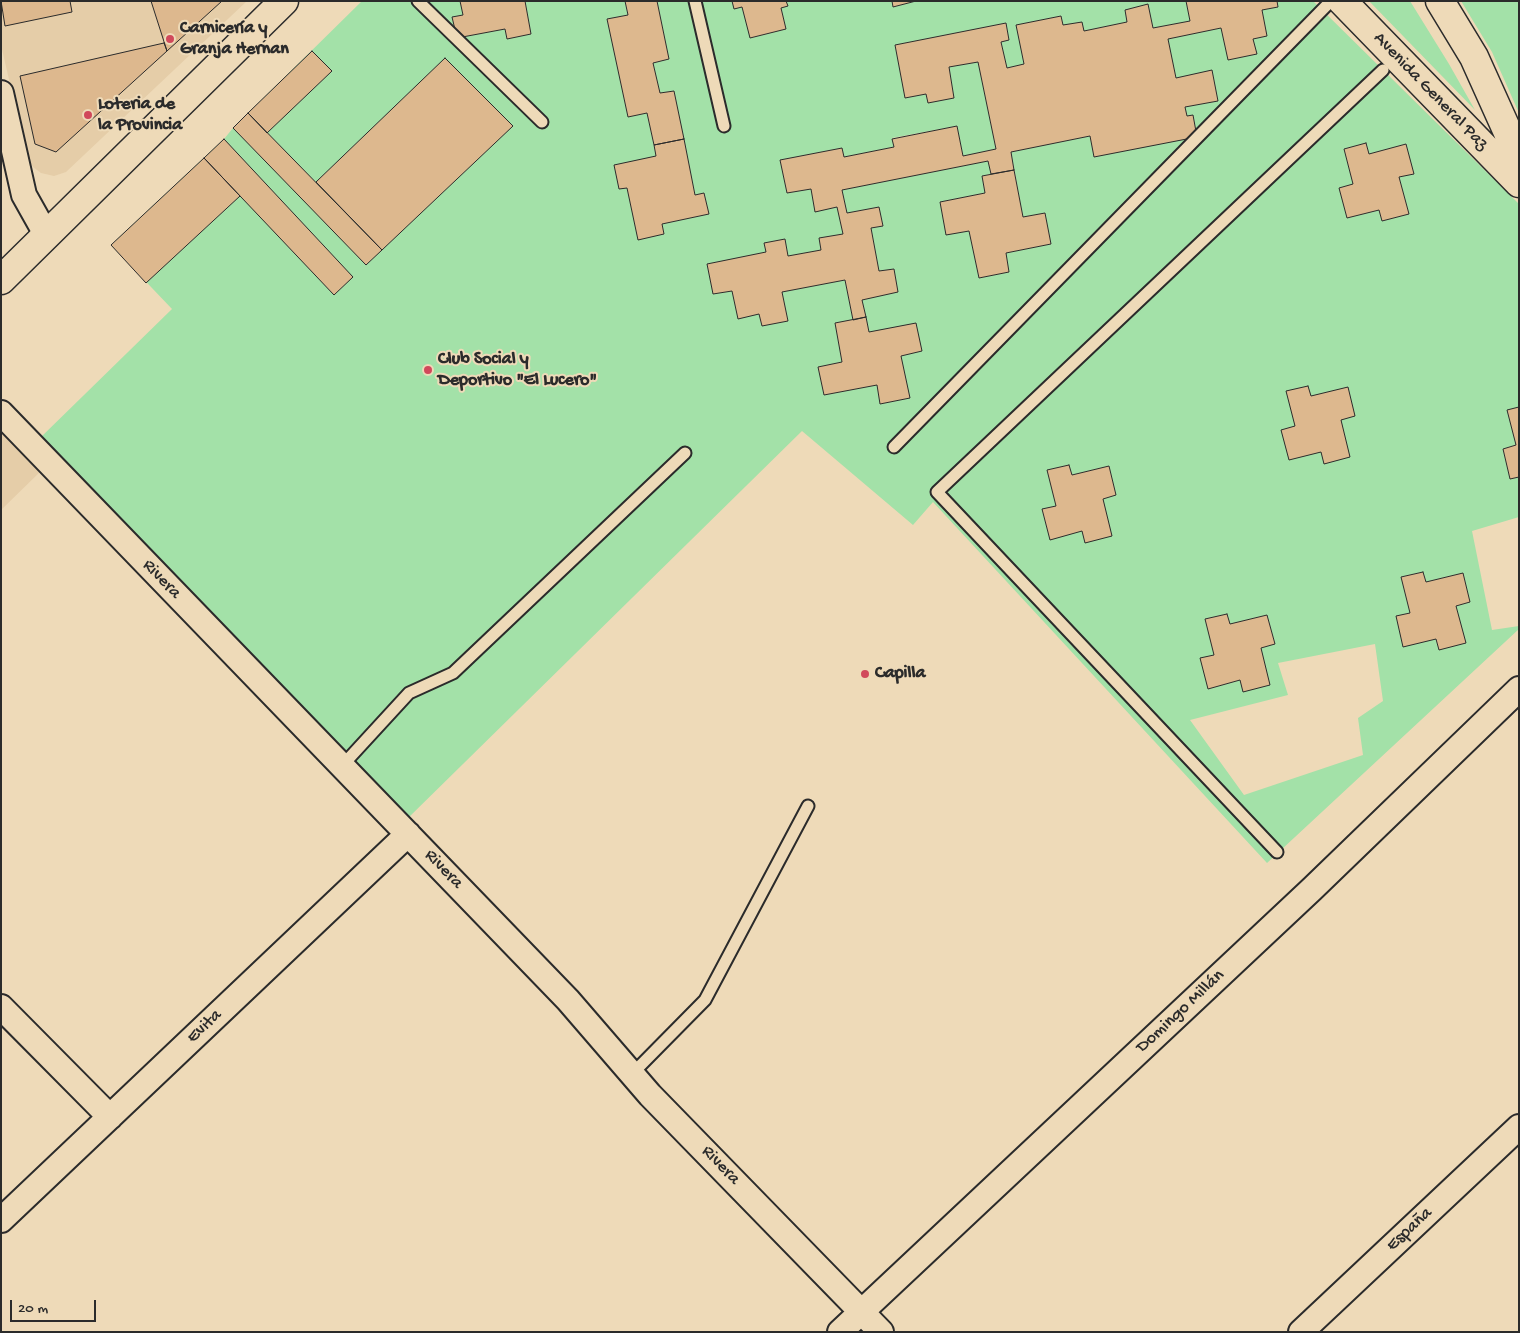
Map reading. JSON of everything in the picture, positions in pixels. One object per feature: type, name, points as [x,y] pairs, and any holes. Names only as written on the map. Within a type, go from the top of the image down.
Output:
[{"type":"street","points":[[1,280],[284,1]]},
{"type":"street","name":"Avenida General Paz","points":[[1342,1],[1390,64],[1519,183]]},
{"type":"street","name":"Avenida General Paz","points":[[1440,1],[1474,57],[1519,157]]},
{"type":"street","points":[[1,93],[24,195],[47,236]]},
{"type":"street","name":"Rivera","points":[[1,413],[568,1000],[650,1095],[881,1332]]},
{"type":"street","name":"Domingo Millán","points":[[840,1332],[1312,889],[1519,689]]},
{"type":"street","name":"Evita","points":[[1,1220],[408,834]]},
{"type":"street","points":[[1,1007],[110,1117]]},
{"type":"street","name":"España","points":[[1301,1332],[1519,1127]]},
{"type":"lane","points":[[418,1],[542,122]]},
{"type":"lane","points":[[695,1],[724,126]]},
{"type":"lane","points":[[894,446],[1331,1]]},
{"type":"lane","points":[[1278,852],[937,492],[1390,64]]},
{"type":"lane","points":[[342,767],[409,693],[453,674],[685,453]]},
{"type":"lane","points":[[632,1074],[705,1000],[808,806]]},
{"type":"shaded area","points":[[1,1],[247,1],[66,172],[54,176],[41,173],[33,167],[27,157],[1,45]]},
{"type":"shaded area","points":[[1,426],[42,470],[1,510]]},
{"type":"green space","points":[[362,1],[460,1],[463,15],[452,18],[457,38],[505,29],[507,39],[531,34],[525,1],[625,1],[628,15],[607,19],[628,117],[647,113],[656,156],[627,188],[638,239],[664,234],[662,224],[709,214],[704,193],[695,195],[674,91],[660,93],[653,63],[669,59],[657,1],[732,1],[742,7],[751,38],[786,29],[781,8],[787,6],[786,1],[892,1],[893,7],[916,1],[1186,1],[1190,21],[1153,28],[1148,5],[1125,10],[1127,22],[1084,31],[1063,25],[1061,16],[1017,25],[1024,64],[1007,68],[1001,42],[1009,40],[1006,23],[895,45],[905,98],[926,94],[928,103],[954,98],[949,67],[978,62],[996,149],[963,156],[957,126],[892,138],[894,147],[844,157],[842,148],[780,160],[787,193],[811,189],[815,211],[837,207],[843,234],[819,238],[821,250],[788,256],[785,239],[764,243],[766,252],[708,264],[713,294],[732,291],[738,318],[759,314],[762,326],[788,321],[782,292],[845,280],[853,320],[835,323],[842,362],[818,367],[824,395],[877,385],[880,404],[909,398],[901,356],[921,351],[869,332],[862,300],[898,292],[894,269],[879,271],[871,228],[883,226],[879,207],[847,213],[842,190],[988,161],[991,174],[982,176],[985,193],[940,202],[946,234],[969,231],[979,278],[1009,272],[1006,253],[1051,244],[1045,213],[1023,217],[1011,152],[1090,136],[1094,157],[1197,136],[1193,116],[1187,116],[1185,107],[1218,101],[1212,71],[1176,78],[1168,39],[1221,28],[1228,60],[1256,54],[1253,39],[1267,36],[1262,10],[1278,7],[1277,1],[1313,1],[1519,204],[1519,407],[1516,445],[1503,449],[1510,479],[1519,477],[1519,517],[1472,531],[1492,630],[1519,626],[1519,629],[1267,863],[933,502],[913,525],[802,431],[406,820],[40,438],[172,309],[111,245],[224,139]],"holes":[[[1366,143],[1369,154],[1406,144],[1413,173],[1399,177],[1409,214],[1382,221],[1379,210],[1347,218],[1339,188],[1353,184],[1344,149]],[[1069,465],[1072,475],[1109,466],[1116,495],[1103,499],[1082,531],[1050,539],[1042,510],[1056,506],[1047,470]],[[1423,572],[1426,582],[1463,573],[1470,602],[1456,606],[1465,643],[1439,649],[1436,639],[1404,646],[1396,616],[1410,613],[1401,577]],[[1227,614],[1230,624],[1267,615],[1275,644],[1261,648],[1240,680],[1208,689],[1201,659],[1214,655],[1205,619]],[[1375,644],[1383,701],[1358,718],[1363,755],[1244,795],[1190,720],[1288,695],[1278,663]]]},
{"type":"green space","points":[[1369,1],[1410,1],[1475,110]]},
{"type":"green space","points":[[1461,1],[1519,1],[1519,113],[1492,52]]},
{"type":"building","points":[[1,1],[70,1],[72,12],[5,26]]},
{"type":"building","points":[[151,1],[222,1],[167,51]]},
{"type":"building","points":[[460,1],[525,1],[531,34],[507,39],[505,29],[457,38],[452,17],[463,15]]},
{"type":"building","points":[[625,1],[657,1],[669,59],[653,63],[660,93],[674,91],[684,139],[654,145],[647,113],[628,117],[607,19],[628,15]]},
{"type":"building","points":[[732,1],[786,1],[788,6],[781,8],[786,29],[750,38],[742,7],[734,9]]},
{"type":"building","points":[[892,1],[916,1],[893,7]]},
{"type":"building","points":[[1186,1],[1277,1],[1278,7],[1262,10],[1267,36],[1253,39],[1257,54],[1228,60],[1221,28],[1168,39],[1176,78],[1212,70],[1218,101],[1185,107],[1187,116],[1193,115],[1197,137],[1094,157],[1090,136],[1011,152],[1014,170],[991,174],[988,161],[842,190],[847,213],[879,207],[883,226],[871,228],[879,271],[894,269],[898,292],[862,300],[866,317],[853,320],[845,280],[782,292],[788,321],[762,326],[759,314],[738,319],[732,291],[713,294],[707,264],[766,252],[764,243],[785,239],[788,256],[821,250],[819,238],[843,234],[837,207],[815,212],[811,189],[787,193],[780,160],[842,148],[844,157],[894,147],[892,139],[957,126],[963,156],[996,149],[978,62],[949,67],[954,98],[928,103],[926,94],[905,98],[895,45],[1006,23],[1009,40],[1001,42],[1007,68],[1024,64],[1016,25],[1061,16],[1063,25],[1082,22],[1084,31],[1127,22],[1125,10],[1148,4],[1153,28],[1190,21]]},
{"type":"building","points":[[164,43],[167,51],[56,152],[35,144],[20,76]]},
{"type":"building","points":[[312,51],[332,71],[267,133],[248,113]]},
{"type":"building","points":[[445,58],[513,126],[382,250],[316,182]]},
{"type":"building","points":[[248,113],[382,250],[366,265],[233,128]]},
{"type":"building","points":[[224,139],[353,277],[334,295],[204,158]]},
{"type":"building","points":[[684,139],[695,195],[704,193],[709,214],[662,224],[664,234],[638,240],[627,188],[619,189],[614,165],[656,156],[654,145]]},
{"type":"building","points":[[1366,143],[1369,154],[1406,144],[1414,174],[1399,177],[1409,214],[1382,221],[1379,210],[1347,218],[1339,188],[1353,184],[1344,149]]},
{"type":"building","points":[[204,158],[240,196],[146,283],[111,245]]},
{"type":"building","points":[[1014,170],[1023,217],[1045,213],[1051,244],[1006,253],[1009,272],[979,278],[969,231],[946,235],[940,202],[985,193],[982,176]]},
{"type":"building","points":[[866,317],[869,332],[916,323],[922,351],[901,356],[910,398],[880,404],[877,385],[824,395],[818,367],[842,362],[835,323]]},
{"type":"building","points":[[1308,386],[1311,396],[1348,387],[1355,416],[1341,420],[1350,457],[1324,464],[1321,452],[1289,460],[1281,430],[1295,426],[1286,391]]},
{"type":"building","points":[[1519,407],[1519,477],[1510,479],[1503,449],[1516,445],[1507,410]]},
{"type":"building","points":[[1069,465],[1072,475],[1109,466],[1116,495],[1103,499],[1112,536],[1085,543],[1082,531],[1050,540],[1042,509],[1056,506],[1047,470]]},
{"type":"building","points":[[1423,572],[1426,582],[1463,573],[1470,602],[1456,606],[1466,643],[1439,650],[1436,639],[1403,647],[1396,616],[1410,613],[1401,577]]},
{"type":"building","points":[[1227,614],[1230,624],[1267,615],[1275,644],[1261,648],[1270,685],[1243,692],[1240,680],[1208,689],[1200,658],[1214,655],[1205,619]]},
{"type":"place","name":"Carnicería y Granja Hernan","points":[[170,39]]},
{"type":"place","name":"Loteria de la Provincia","points":[[88,115]]},
{"type":"place","name":"Club Social y Deportivo \"El Lucero\"","points":[[428,370]]},
{"type":"place","name":"Capilla","points":[[865,674]]}]
